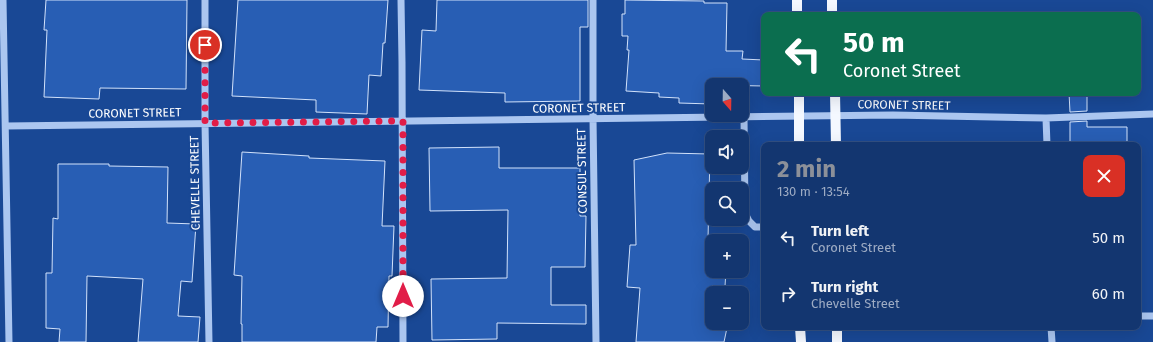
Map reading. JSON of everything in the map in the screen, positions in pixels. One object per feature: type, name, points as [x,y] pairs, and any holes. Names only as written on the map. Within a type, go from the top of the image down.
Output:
[{"type":"main road","points":[[797,0],[797,12]]},
{"type":"main road","points":[[832,0],[832,12]]},
{"type":"main road","points":[[799,96],[799,142]]},
{"type":"main road","points":[[835,96],[836,142]]},
{"type":"main road","points":[[800,330],[800,342]]},
{"type":"main road","points":[[837,330],[837,342]]},
{"type":"street","points":[[3,0],[9,342]]},
{"type":"street","name":"CHEVELLE STREET","points":[[205,0],[205,123],[209,342]]},
{"type":"street","points":[[401,0],[403,121],[403,342]]},
{"type":"street","name":"CONSUL STREET","points":[[593,0],[596,342]]},
{"type":"street","name":"CORONET STREET","points":[[749,116],[893,115],[1046,118],[1153,114]]},
{"type":"street","name":"CORONET STREET","points":[[6,126],[705,117]]},
{"type":"street","points":[[1046,118],[1047,142]]},
{"type":"street","points":[[744,122],[745,213],[749,221],[755,227],[761,227]]},
{"type":"street","points":[[0,315],[8,314]]},
{"type":"street","points":[[1141,316],[1153,316]]},
{"type":"street","points":[[1052,330],[1052,342]]},
{"type":"building","points":[[46,0],[187,0],[186,89],[100,88],[99,99],[44,97],[47,30],[44,30]]},
{"type":"building","points":[[238,0],[388,0],[381,76],[369,75],[367,114],[316,112],[316,100],[232,96]]},
{"type":"building","points":[[437,0],[588,0],[588,27],[580,27],[580,101],[505,102],[505,93],[419,90],[422,30],[436,31]]},
{"type":"building","points":[[625,0],[704,1],[704,3],[727,3],[726,51],[743,51],[742,59],[761,60],[761,86],[749,86],[749,78],[705,78],[705,104],[679,103],[679,98],[659,97],[659,93],[626,91],[629,50],[627,50],[628,36],[622,36],[622,14],[625,14]]},
{"type":"building","points":[[1069,96],[1087,96],[1087,111],[1070,112]]},
{"type":"building","points":[[1087,121],[1087,127],[1127,127],[1127,142],[1070,142],[1070,122]]},
{"type":"building","points":[[499,147],[499,168],[580,168],[580,216],[586,216],[585,267],[551,267],[551,305],[586,305],[586,324],[497,323],[497,339],[432,340],[431,279],[507,278],[508,210],[430,211],[429,148]]},
{"type":"building","points":[[242,152],[309,156],[309,158],[385,161],[382,226],[394,226],[392,276],[389,276],[388,327],[377,327],[376,342],[242,342],[242,276],[234,275]]},
{"type":"building","points":[[667,153],[705,154],[705,174],[710,174],[709,182],[705,182],[705,226],[708,226],[708,234],[705,234],[705,278],[726,278],[725,286],[705,286],[705,330],[727,330],[724,342],[636,342],[640,288],[627,287],[630,245],[636,245],[634,160]]},
{"type":"building","points":[[58,164],[109,164],[109,166],[168,167],[167,223],[196,224],[192,282],[181,281],[178,316],[200,317],[198,342],[138,342],[143,279],[87,276],[86,342],[59,342],[60,329],[46,328],[46,273],[52,273],[53,218],[58,219]]},
{"type":"route","points":[[205,45],[205,123],[403,121],[403,296]]}]
